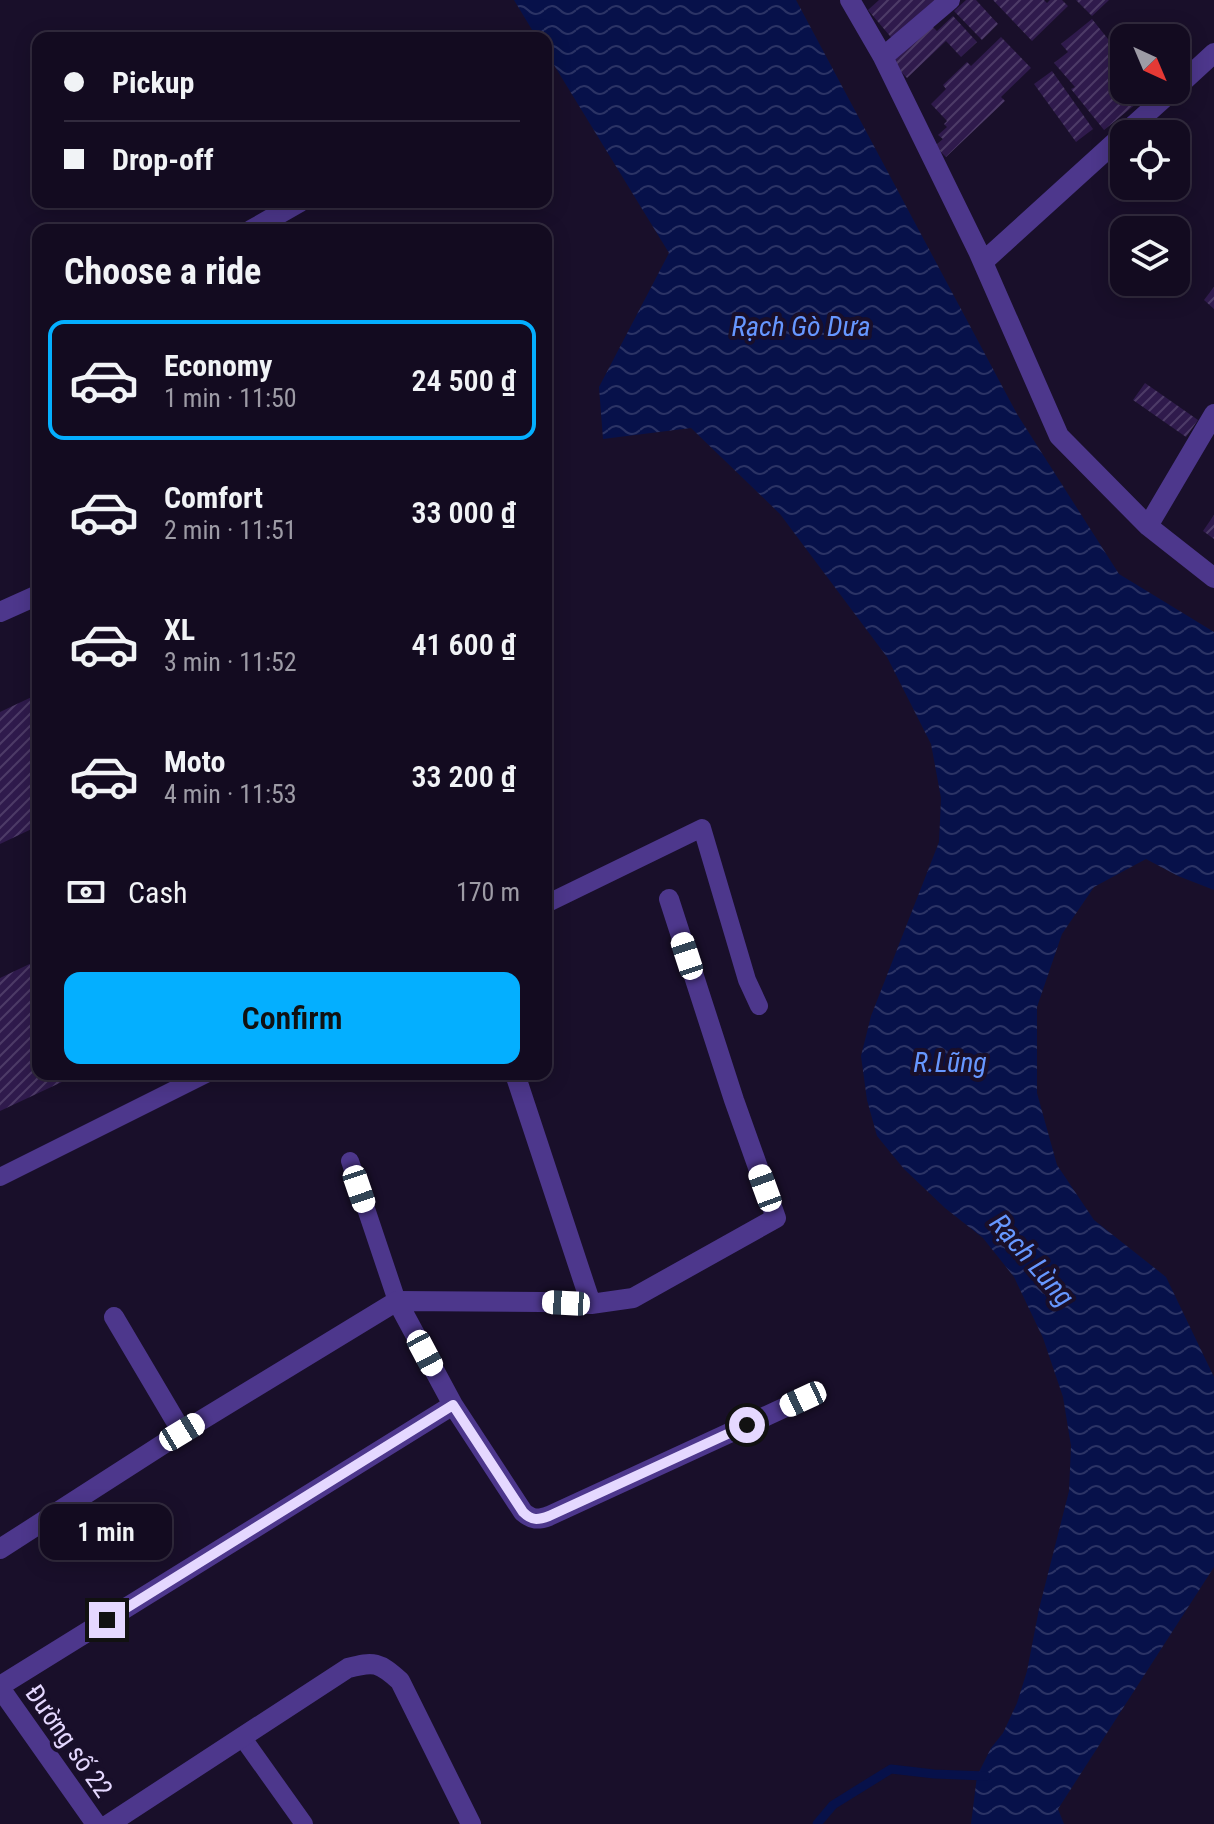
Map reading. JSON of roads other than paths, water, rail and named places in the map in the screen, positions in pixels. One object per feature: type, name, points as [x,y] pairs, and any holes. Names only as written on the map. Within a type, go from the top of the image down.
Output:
[{"type":"street","points":[[850,0],[883,57],[983,262],[1059,436],[1148,526],[1214,578]]},
{"type":"street","points":[[883,57],[950,0]]},
{"type":"street","points":[[1190,75],[1214,53]]},
{"type":"street","points":[[1140,120],[1158,104]]},
{"type":"street","points":[[983,262],[1110,147]]},
{"type":"street","points":[[262,224],[290,208]]},
{"type":"street","points":[[1148,526],[1214,414]]},
{"type":"street","points":[[0,612],[32,598]]},
{"type":"street","points":[[0,1549],[182,1432],[397,1301],[591,1304],[633,1298],[776,1218],[669,899]]},
{"type":"street","points":[[517,1080],[591,1304]]},
{"type":"street","points":[[397,1301],[453,1405],[523,1512],[536,1520],[803,1399]]},
{"type":"street","points":[[114,1317],[182,1432]]},
{"type":"street","points":[[0,1687],[453,1405]]},
{"type":"street","points":[[109,1824],[348,1668],[368,1663],[377,1665],[400,1681],[471,1824]]},
{"type":"street","name":"Đường số 22","points":[[0,1687],[96,1824]]},
{"type":"lane","points":[[552,901],[702,828],[747,980],[759,1006]]},
{"type":"lane","points":[[0,1177],[194,1080]]},
{"type":"lane","points":[[350,1161],[397,1301]]},
{"type":"lane","points":[[242,1737],[304,1824]]},
{"type":"water","name":"Rạch Gò Dưa","points":[[514,0],[796,0],[1017,414],[1119,574],[1214,632],[1214,890],[1146,859],[1094,887],[1062,934],[1037,1007],[1037,1093],[1057,1165],[1094,1220],[1166,1277],[1214,1377],[1214,1567],[1058,1809],[1064,1824],[971,1824],[977,1776],[991,1748],[1003,1733],[1027,1671],[1039,1609],[1069,1491],[1071,1446],[1063,1397],[1043,1338],[1014,1277],[983,1238],[945,1208],[904,1169],[877,1136],[867,1100],[861,1056],[871,1016],[939,842],[941,798],[931,744],[887,657],[780,514],[691,428],[603,439],[599,387],[669,253],[552,62],[552,32],[533,32]]},
{"type":"waterway","points":[[817,1824],[833,1805],[891,1769],[986,1776]]},
{"type":"water label","name":"R.Lũng","points":[[950,1062]]},
{"type":"water label","name":"Rạch Lùng","points":[[1032,1260]]}]
